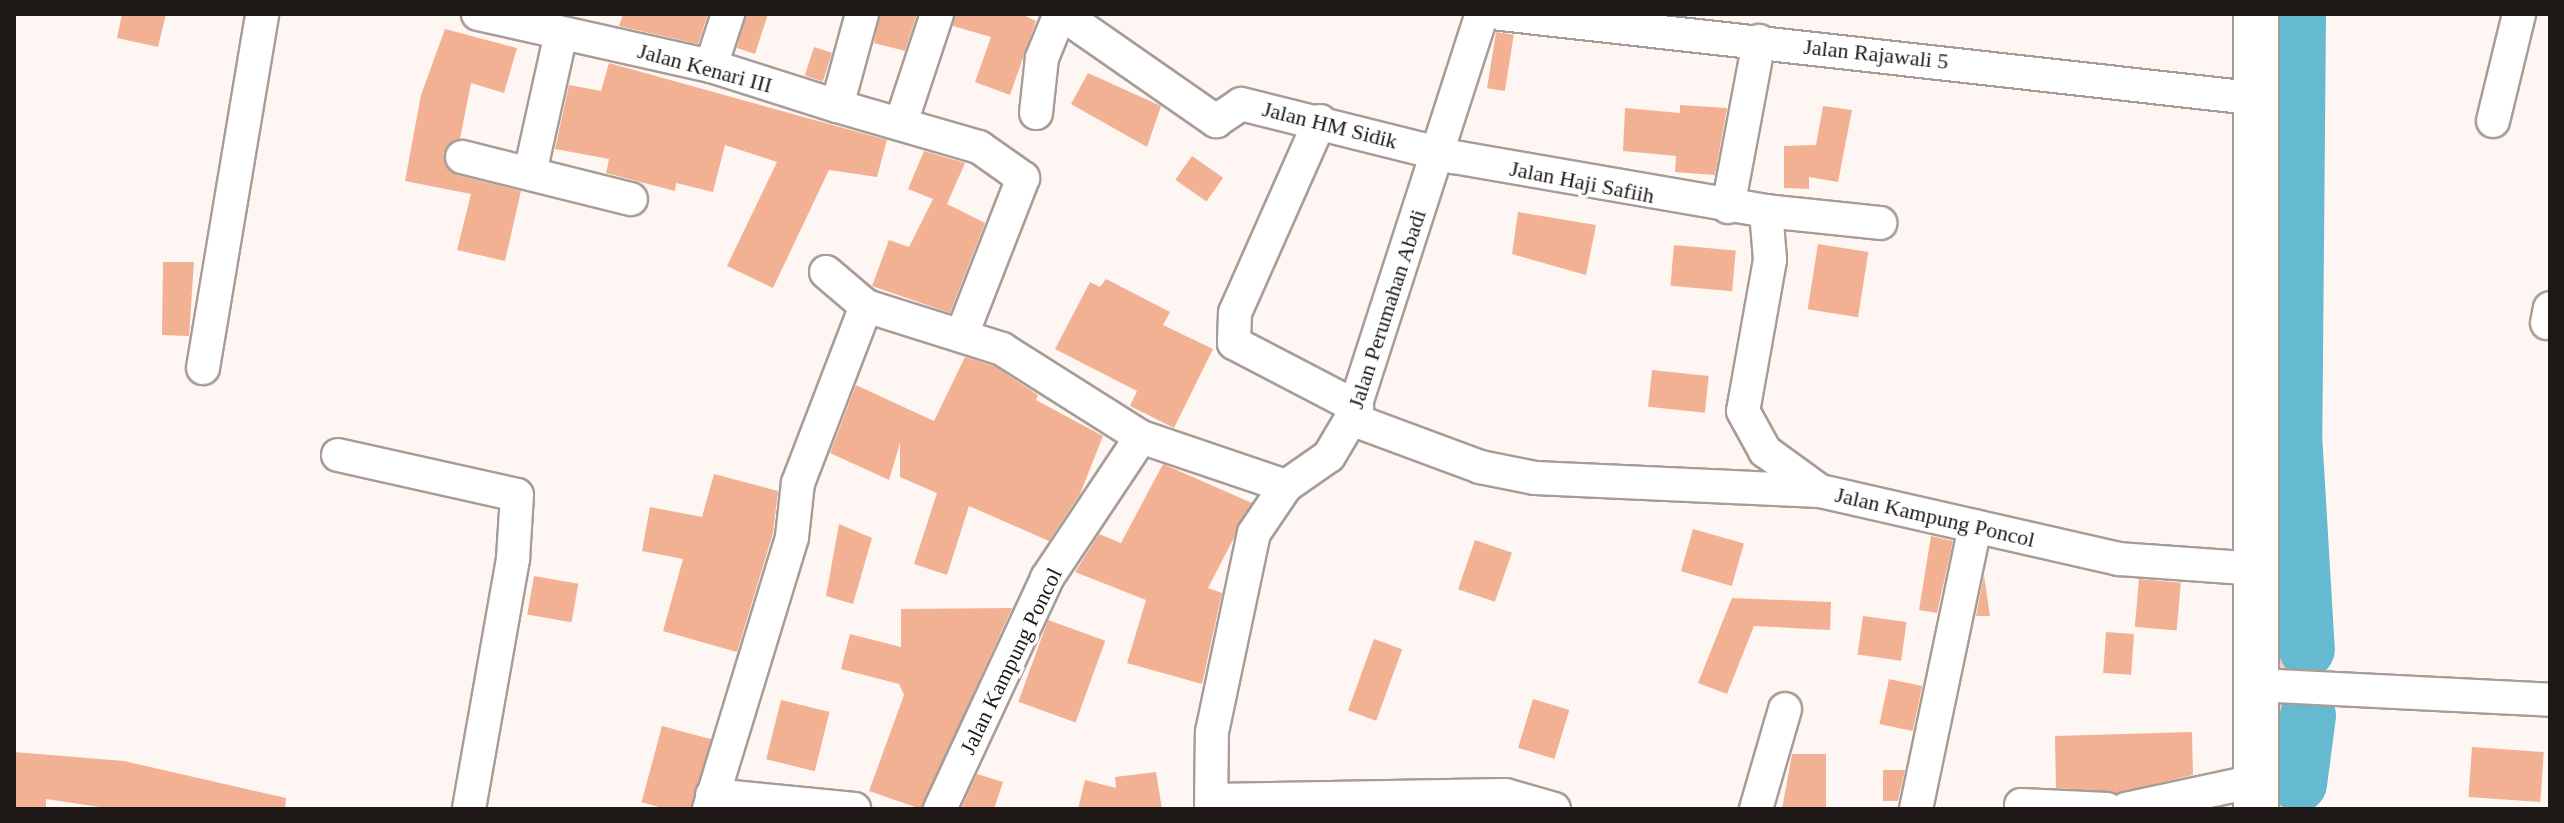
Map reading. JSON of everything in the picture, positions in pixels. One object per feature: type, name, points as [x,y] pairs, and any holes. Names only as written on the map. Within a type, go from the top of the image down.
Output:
[{"type":"street","points":[[203,368],[262,14]]},
{"type":"street","name":"Jalan Kenari III","points":[[478,14],[574,28],[979,147],[1023,178],[963,332]]},
{"type":"street","points":[[711,66],[728,14]]},
{"type":"street","points":[[837,106],[862,14]]},
{"type":"street","points":[[901,123],[937,14]]},
{"type":"street","name":"Jalan Perumahan Abadi","points":[[1212,805],[1212,732],[1239,581],[1254,533],[1286,486],[1329,456],[1354,413],[1482,14]]},
{"type":"street","name":"Jalan Rajawali 5","points":[[1501,14],[2251,98]]},
{"type":"street","points":[[2126,809],[2256,795],[2268,683],[2257,569],[2251,98],[2256,14]]},
{"type":"street","points":[[2493,121],[2519,14]]},
{"type":"street","points":[[1036,113],[1042,58],[1064,15]]},
{"type":"street","name":"Jalan HM Sidik","points":[[1064,15],[1205,118],[1222,120],[1241,104],[1438,152]]},
{"type":"street","points":[[530,173],[574,28]]},
{"type":"street","points":[[1759,41],[1728,207],[1880,223]]},
{"type":"street","points":[[1320,121],[1235,313],[1234,343],[1354,413],[1480,467],[1535,478],[1820,491]]},
{"type":"street","name":"Jalan Haji Safiih","points":[[1438,152],[1728,207]]},
{"type":"street","points":[[462,157],[631,199]]},
{"type":"street","name":"Jalan Kampung Poncol","points":[[1766,211],[1770,260],[1743,411],[1765,451],[1820,491],[2119,559],[2257,569]]},
{"type":"street","points":[[826,272],[866,306],[963,332],[1141,437],[1286,486]]},
{"type":"street","points":[[854,809],[710,802],[792,537],[798,483],[866,306]]},
{"type":"street","name":"Jalan Kampung Poncol","points":[[940,809],[1047,578],[1141,437]]},
{"type":"street","points":[[338,455],[517,495],[517,535],[469,809]]},
{"type":"street","points":[[1916,809],[1975,526]]},
{"type":"street","points":[[2268,683],[2550,700]]},
{"type":"street","points":[[1756,809],[1785,709]]},
{"type":"street","points":[[1212,805],[1505,795],[1554,809]]},
{"type":"street","points":[[2021,805],[2107,809]]},
{"type":"shaded area","points":[[2257,14],[2298,14],[2294,434],[2308,716],[2300,809],[2257,809]]},
{"type":"building","points":[[122,14],[166,14],[158,47],[117,38]]},
{"type":"building","points":[[623,14],[708,14],[698,44],[619,26]]},
{"type":"building","points":[[746,14],[768,14],[755,54],[737,48]]},
{"type":"building","points":[[880,14],[917,14],[905,51],[874,43]]},
{"type":"building","points":[[955,14],[1021,14],[1036,21],[1010,95],[975,82],[991,37],[953,26]]},
{"type":"building","points":[[445,29],[517,48],[504,93],[471,83],[460,139],[443,153],[457,175],[521,191],[505,261],[457,250],[471,194],[405,181],[421,95]]},
{"type":"building","points":[[1496,32],[1514,35],[1505,91],[1487,88]]},
{"type":"building","points":[[814,47],[832,53],[823,81],[805,76]]},
{"type":"building","points":[[609,63],[887,140],[877,177],[829,170],[773,288],[727,266],[777,162],[725,145],[713,192],[676,183],[675,191],[606,173],[609,159],[555,149],[569,85],[601,91]]},
{"type":"building","points":[[1088,73],[1161,106],[1147,147],[1071,104]]},
{"type":"building","points":[[1680,105],[1727,108],[1715,175],[1675,172],[1676,156],[1623,151],[1625,108],[1680,113]]},
{"type":"building","points":[[1823,106],[1852,110],[1838,182],[1809,177],[1809,189],[1784,188],[1784,146],[1816,145]]},
{"type":"building","points":[[924,151],[965,163],[947,204],[985,223],[950,313],[872,286],[889,240],[909,247],[933,199],[908,189]]},
{"type":"building","points":[[1192,156],[1223,178],[1206,202],[1175,180]]},
{"type":"building","points":[[1518,212],[1596,225],[1586,275],[1512,254]]},
{"type":"building","points":[[1818,244],[1868,252],[1858,317],[1808,309]]},
{"type":"building","points":[[1674,245],[1736,250],[1732,291],[1670,286]]},
{"type":"building","points":[[163,262],[194,262],[189,336],[162,335]]},
{"type":"building","points":[[1106,279],[1170,312],[1163,325],[1213,349],[1174,428],[1130,406],[1137,391],[1055,349],[1090,282],[1100,287]]},
{"type":"building","points":[[965,357],[994,366],[1038,395],[1036,400],[1103,436],[1080,494],[1049,541],[969,506],[947,575],[914,564],[937,493],[900,477],[900,443],[889,480],[830,453],[856,385],[934,421]]},
{"type":"building","points":[[1652,370],[1709,376],[1705,413],[1648,407]]},
{"type":"building","points":[[1163,464],[1252,503],[1208,588],[1222,593],[1202,684],[1127,663],[1146,600],[1075,572],[1099,534],[1121,543]]},
{"type":"building","points":[[714,474],[778,491],[773,533],[737,652],[663,631],[683,559],[642,551],[650,507],[702,517]]},
{"type":"building","points":[[839,524],[872,538],[853,604],[826,596]]},
{"type":"building","points":[[1693,529],[1744,544],[1732,586],[1681,571]]},
{"type":"building","points":[[1931,536],[1953,541],[1937,613],[1919,610]]},
{"type":"building","points":[[1475,540],[1512,553],[1495,602],[1458,589]]},
{"type":"building","points":[[1984,575],[1990,616],[1976,616]]},
{"type":"building","points":[[534,576],[578,584],[572,622],[527,614]]},
{"type":"building","points":[[2139,579],[2181,583],[2177,630],[2135,627]]},
{"type":"building","points":[[1732,598],[1831,602],[1830,630],[1754,626],[1727,694],[1698,683]]},
{"type":"building","points":[[1012,608],[921,809],[869,791],[904,695],[899,684],[841,669],[850,634],[901,647],[901,609]]},
{"type":"building","points":[[1863,616],[1907,622],[1901,661],[1858,655]]},
{"type":"building","points":[[1048,620],[1105,641],[1076,723],[1018,702]]},
{"type":"building","points":[[2106,632],[2134,634],[2131,675],[2103,673]]},
{"type":"building","points":[[1374,639],[1402,649],[1376,721],[1348,710]]},
{"type":"building","points":[[1889,679],[1922,686],[1913,731],[1879,724]]},
{"type":"building","points":[[1533,699],[1569,710],[1554,759],[1518,748]]},
{"type":"building","points":[[781,700],[830,712],[815,771],[766,759]]},
{"type":"building","points":[[662,726],[711,739],[693,809],[667,809],[642,802]]},
{"type":"building","points":[[2192,732],[2193,775],[2117,793],[2056,788],[2055,736]]},
{"type":"building","points":[[2472,747],[2544,752],[2540,802],[2469,797]]},
{"type":"building","points":[[14,752],[124,761],[286,798],[285,809],[113,809],[46,799],[46,809],[14,809]]},
{"type":"building","points":[[1792,754],[1826,754],[1826,809],[1782,809]]},
{"type":"building","points":[[1883,770],[1905,770],[1898,801],[1883,801]]},
{"type":"building","points":[[1156,772],[1162,809],[1078,809],[1085,780],[1116,788],[1115,777]]},
{"type":"building","points":[[977,774],[1003,782],[994,809],[961,809]]},
{"type":"waterway","points":[[2298,14],[2294,434],[2307,650]]},
{"type":"waterway","points":[[2299,784],[2308,716]]}]
